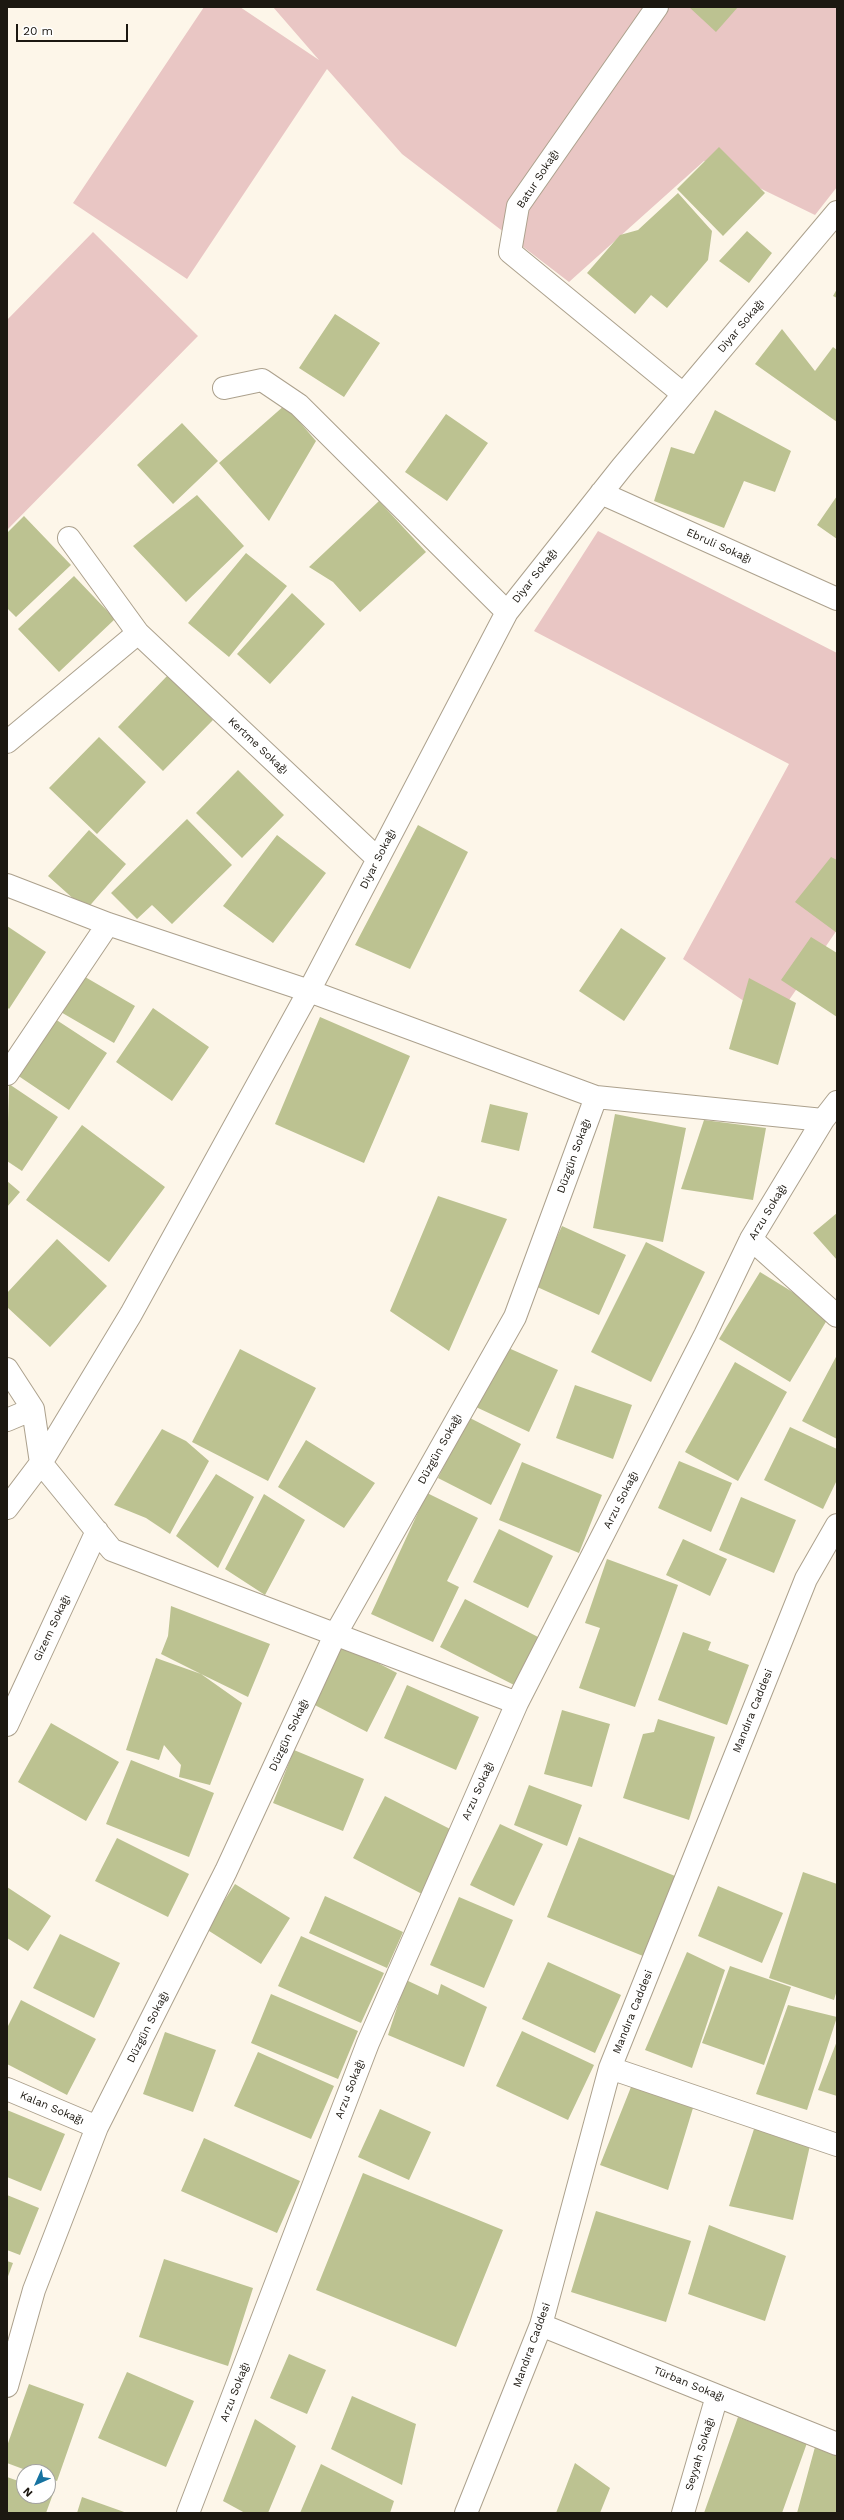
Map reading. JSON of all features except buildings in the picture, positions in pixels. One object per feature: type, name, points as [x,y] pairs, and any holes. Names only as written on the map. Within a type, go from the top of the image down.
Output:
[{"type":"street","name":"Batur Sokağı","points":[[657,7],[518,206],[510,252],[683,394]]},
{"type":"street","name":"Diyar Sokağı","points":[[7,1508],[41,1463],[131,1314],[310,991],[507,612],[601,493],[837,212]]},
{"type":"street","points":[[224,388],[262,380],[299,405],[507,612]]},
{"type":"street","name":"Ebruli Sokağı","points":[[601,493],[837,599]]},
{"type":"street","name":"Kertme Sokağı","points":[[69,538],[138,633],[378,859]]},
{"type":"street","points":[[7,742],[138,633]]},
{"type":"street","points":[[7,885],[108,924],[310,991],[596,1097],[823,1120]]},
{"type":"street","points":[[7,1074],[108,924]]},
{"type":"street","name":"Düzgün Sokağı","points":[[7,2386],[34,2290],[97,2127],[226,1871],[335,1635],[515,1317],[596,1097]]},
{"type":"street","name":"Arzu Sokağı","points":[[188,2513],[368,2042],[517,1703],[705,1335],[751,1239],[823,1120],[837,1102]]},
{"type":"street","points":[[751,1239],[837,1316]]},
{"type":"street","points":[[7,1370],[33,1408],[41,1463],[112,1550],[517,1703]]},
{"type":"street","points":[[7,1420],[33,1408]]},
{"type":"street","name":"Mandıra Caddesi","points":[[466,2513],[541,2326],[610,2068],[806,1579],[837,1525]]},
{"type":"street","name":"Gizem Sokağı","points":[[7,1726],[97,1531]]},
{"type":"street","points":[[610,2068],[837,2145]]},
{"type":"street","name":"Kalan Sokağı","points":[[7,2089],[97,2127]]},
{"type":"street","name":"Türban Sokağı","points":[[541,2326],[837,2444]]},
{"type":"street","name":"Seyyah Sokağı","points":[[683,2513],[718,2396]]},
{"type":"shaded area","points":[[204,7],[240,7],[319,60],[273,7],[837,7],[837,187],[815,215],[704,161],[569,282],[402,154],[327,69],[187,279],[73,203]]},
{"type":"shaded area","points":[[93,232],[198,336],[7,530],[7,320]]},
{"type":"shaded area","points":[[598,531],[837,653],[837,930],[774,1022],[683,959],[789,764],[534,631]]}]
